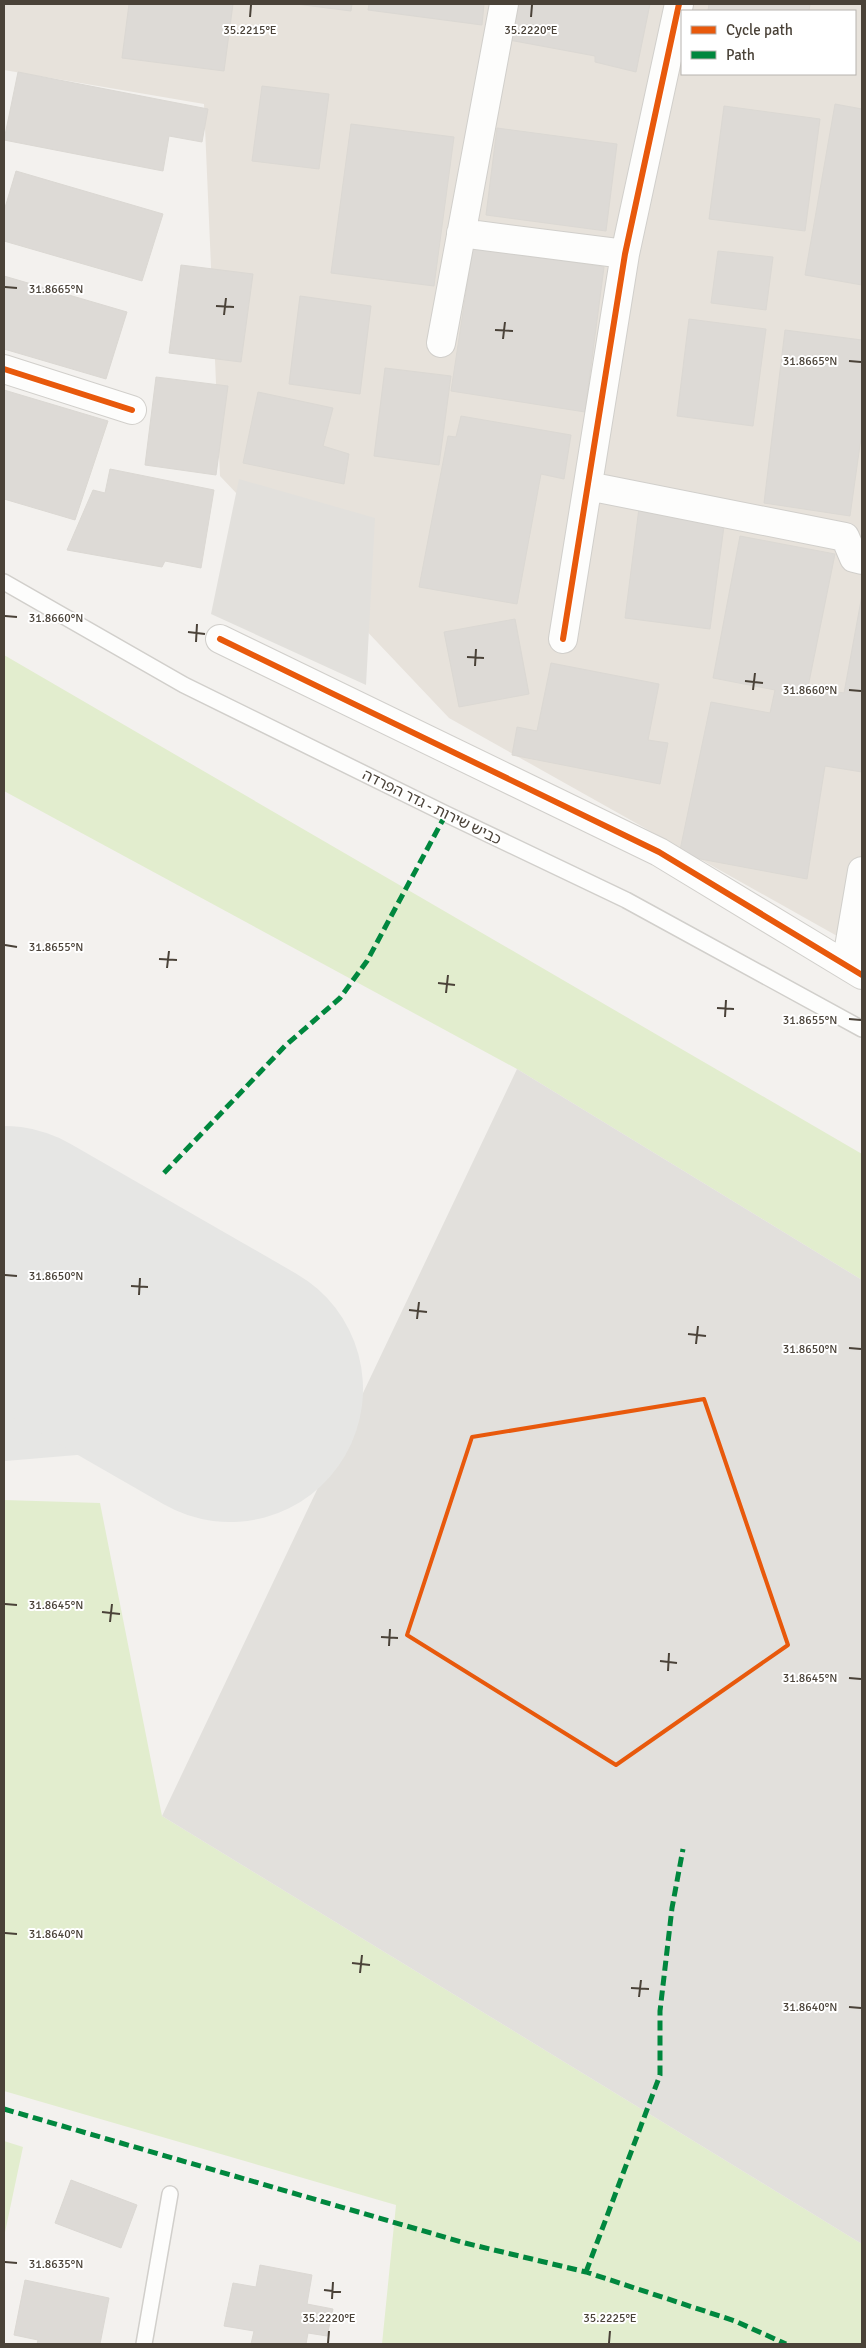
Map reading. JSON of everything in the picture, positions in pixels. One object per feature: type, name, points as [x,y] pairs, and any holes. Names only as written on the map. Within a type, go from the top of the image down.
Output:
[{"type":"street","points":[[441,343],[504,4]]},
{"type":"street","points":[[563,639],[625,254],[679,4]]},
{"type":"street","points":[[461,234],[625,254]]},
{"type":"street","points":[[4,369],[132,410]]},
{"type":"street","points":[[588,486],[846,537],[854,558],[862,560]]},
{"type":"street","points":[[220,639],[660,852],[854,970],[862,871]]},
{"type":"lane","name":"כביש שירות - גדר הפרדה","points":[[4,582],[184,684],[437,810],[626,900],[862,1029]]},
{"type":"lane","points":[[144,2344],[170,2194]]},
{"type":"highlighted area","points":[[704,1399],[788,1645],[616,1765],[407,1635],[472,1437]]},
{"type":"shaded area","points":[[4,4],[862,4],[862,950],[449,718],[220,476],[204,104],[4,70]]},
{"type":"shaded area","points":[[239,479],[375,518],[366,685],[211,614]]},
{"type":"shaded area","points":[[517,1069],[862,1280],[862,2244],[162,1816]]},
{"type":"green space","points":[[4,655],[862,1154],[862,1280],[517,1069],[4,791]]},
{"type":"green space","points":[[4,1500],[100,1503],[162,1816],[862,2244],[862,2344],[382,2344],[396,2205],[4,2091]]},
{"type":"green space","points":[[4,2141],[23,2147],[4,2237]]},
{"type":"building","points":[[129,4],[233,4],[224,71],[122,58]]},
{"type":"building","points":[[296,4],[352,4],[351,11]]},
{"type":"building","points":[[369,4],[484,4],[482,25],[368,10]]},
{"type":"building","points":[[516,4],[650,4],[636,72],[595,62],[595,56],[509,40]]},
{"type":"building","points":[[709,4],[810,4],[809,10],[708,10]]},
{"type":"building","points":[[18,72],[208,109],[202,142],[169,136],[163,171],[4,140]]},
{"type":"building","points":[[262,86],[329,94],[319,169],[252,161]]},
{"type":"building","points":[[835,104],[862,109],[862,285],[805,275]]},
{"type":"building","points":[[724,106],[820,119],[805,231],[709,219]]},
{"type":"building","points":[[351,124],[454,137],[434,286],[331,273]]},
{"type":"building","points":[[497,128],[617,144],[606,231],[486,215]]},
{"type":"building","points":[[16,171],[163,214],[142,281],[4,241],[4,211]]},
{"type":"building","points":[[473,246],[604,267],[585,412],[451,391]]},
{"type":"building","points":[[718,251],[773,257],[766,310],[711,303]]},
{"type":"building","points":[[181,265],[253,274],[241,362],[169,353]]},
{"type":"building","points":[[4,276],[127,312],[106,379],[4,349]]},
{"type":"building","points":[[300,296],[371,306],[360,394],[289,384]]},
{"type":"building","points":[[689,319],[766,329],[753,426],[677,416]]},
{"type":"building","points":[[785,330],[862,340],[862,431],[850,516],[764,503]]},
{"type":"building","points":[[385,368],[451,376],[439,465],[374,456]]},
{"type":"building","points":[[156,377],[228,386],[216,475],[145,465]]},
{"type":"building","points":[[4,390],[108,421],[75,520],[4,499]]},
{"type":"building","points":[[258,392],[333,408],[323,446],[349,454],[344,484],[243,463]]},
{"type":"building","points":[[461,416],[571,435],[564,479],[541,474],[517,604],[419,587],[448,436],[456,437]]},
{"type":"building","points":[[110,469],[214,490],[201,568],[165,561],[162,567],[67,550],[93,490],[105,493]]},
{"type":"building","points":[[639,508],[725,519],[710,629],[625,618]]},
{"type":"building","points":[[740,536],[835,554],[808,687],[844,693],[862,595],[862,772],[825,766],[807,879],[679,855],[711,702],[770,713],[775,690],[713,678]]},
{"type":"building","points":[[515,619],[529,694],[459,707],[444,632]]},
{"type":"building","points":[[551,663],[659,684],[648,740],[668,743],[660,784],[512,755],[517,727],[537,731]]},
{"type":"building","points":[[71,2180],[137,2205],[121,2248],[55,2223]]},
{"type":"building","points":[[260,2265],[312,2275],[307,2304],[333,2309],[327,2336],[308,2333],[306,2344],[251,2344],[254,2331],[224,2326],[233,2283],[256,2287]]},
{"type":"building","points":[[25,2280],[109,2298],[100,2344],[37,2344],[38,2340],[14,2335]]},
{"type":"taxiway","points":[[4,1408],[230,1389]]},
{"type":"runway","points":[[4,1259],[230,1389]]},
{"type":"marked path","points":[[164,1173],[285,1046],[340,998],[367,961],[446,814]]},
{"type":"marked path","points":[[586,2272],[660,2075],[660,2011],[672,1908],[683,1849]]},
{"type":"marked path","points":[[4,2109],[465,2243],[586,2272],[735,2321],[786,2344]]},
{"type":"cycle path","points":[[563,639],[625,254],[679,4]]},
{"type":"cycle path","points":[[4,369],[132,410]]},
{"type":"cycle path","points":[[220,639],[659,852],[862,975]]}]
